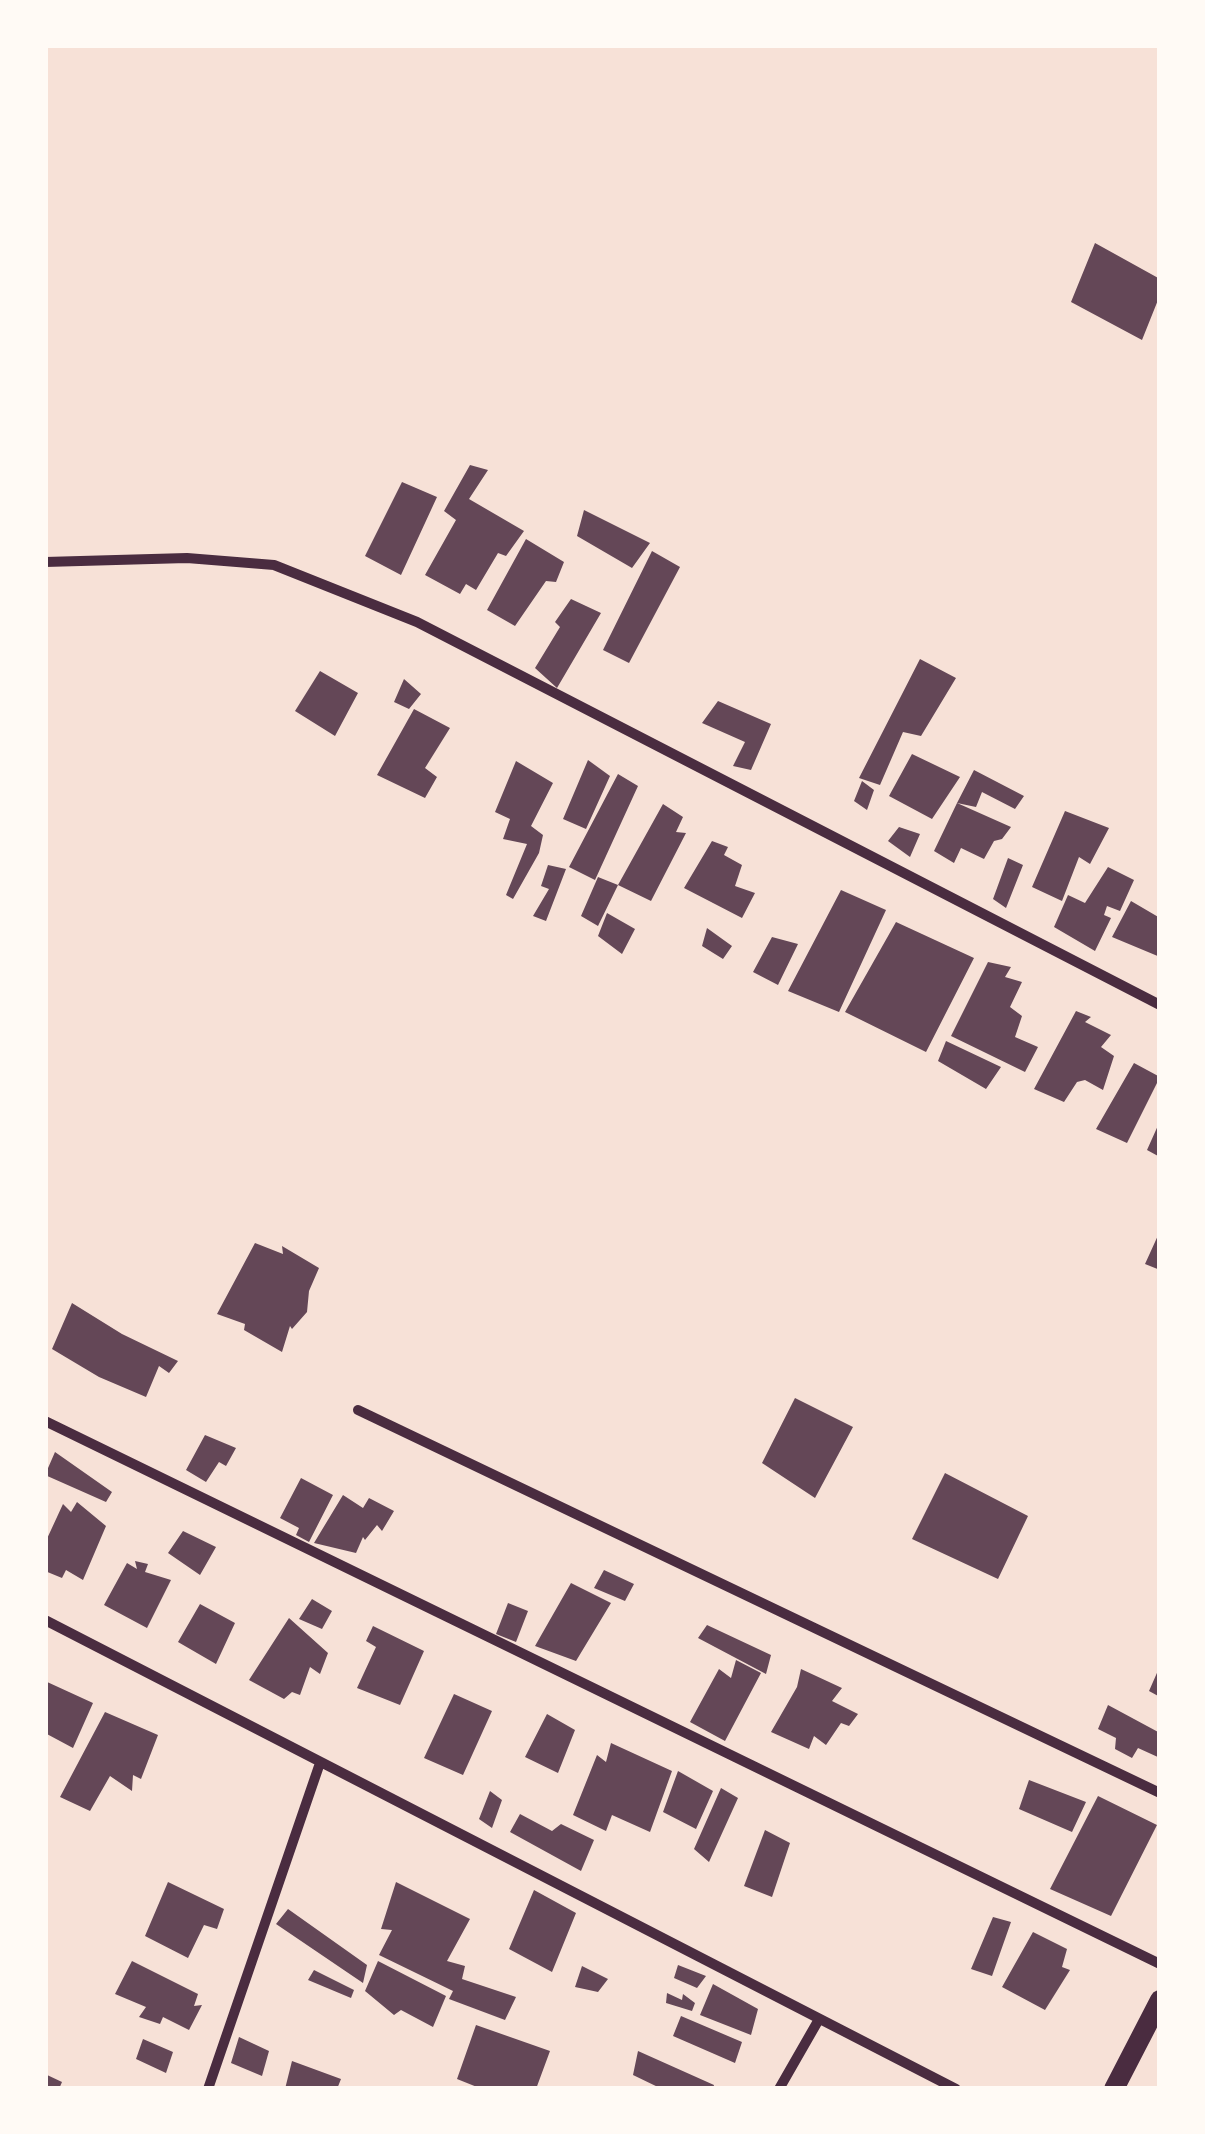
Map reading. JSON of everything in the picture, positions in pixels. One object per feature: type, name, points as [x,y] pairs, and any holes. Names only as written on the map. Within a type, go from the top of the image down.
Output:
[{"type":"main road","points":[[1114,2089],[1160,2000]]},
{"type":"street","points":[[45,562],[186,558],[274,565],[416,622],[1160,1005]]},
{"type":"street","points":[[358,1410],[1160,1793]]},
{"type":"street","points":[[45,1421],[1160,1964]]},
{"type":"street","points":[[45,1620],[956,2089]]},
{"type":"street","points":[[208,2089],[320,1762]]},
{"type":"street","points":[[779,2089],[818,2021]]},
{"type":"building","points":[[1095,243],[1160,279],[1160,295],[1142,340],[1071,302]]},
{"type":"building","points":[[470,465],[488,470],[469,499],[524,531],[506,556],[498,553],[476,590],[466,584],[460,594],[425,575],[456,520],[444,511]]},
{"type":"building","points":[[402,482],[437,497],[401,575],[365,556]]},
{"type":"building","points":[[584,510],[650,543],[632,568],[577,536]]},
{"type":"building","points":[[526,539],[564,562],[556,582],[546,581],[515,626],[487,610]]},
{"type":"building","points":[[652,551],[680,567],[629,663],[603,650]]},
{"type":"building","points":[[571,599],[601,613],[557,688],[535,668],[560,627],[555,622]]},
{"type":"building","points":[[920,659],[956,678],[921,736],[903,732],[880,785],[859,778]]},
{"type":"building","points":[[320,671],[358,693],[335,736],[295,711]]},
{"type":"building","points":[[404,679],[421,694],[409,709],[394,702]]},
{"type":"building","points":[[718,701],[771,724],[751,770],[733,766],[745,742],[702,723]]},
{"type":"building","points":[[414,709],[450,728],[425,768],[437,777],[425,798],[377,775]]},
{"type":"building","points":[[912,754],[960,777],[932,819],[889,796]]},
{"type":"building","points":[[588,760],[610,776],[586,829],[563,819]]},
{"type":"building","points":[[516,761],[553,783],[531,826],[543,835],[539,853],[513,899],[506,895],[527,844],[503,839],[510,819],[495,812]]},
{"type":"building","points":[[974,770],[1024,796],[1015,809],[982,792],[976,807],[957,803]]},
{"type":"building","points":[[618,774],[638,786],[595,880],[569,867]]},
{"type":"building","points":[[862,781],[874,790],[867,810],[854,801]]},
{"type":"building","points":[[957,803],[1011,827],[1002,839],[994,841],[984,859],[961,848],[954,863],[934,851]]},
{"type":"building","points":[[663,804],[683,817],[676,832],[686,833],[651,901],[618,885]]},
{"type":"building","points":[[1065,811],[1109,828],[1090,864],[1079,857],[1062,901],[1032,887]]},
{"type":"building","points":[[899,827],[920,834],[910,857],[888,841]]},
{"type":"building","points":[[712,841],[728,847],[724,855],[742,865],[735,886],[755,893],[742,918],[684,888]]},
{"type":"building","points":[[1008,858],[1023,865],[1006,908],[993,899]]},
{"type":"building","points":[[548,865],[566,869],[546,921],[533,916],[549,889],[541,886]]},
{"type":"building","points":[[1108,867],[1134,880],[1120,911],[1107,906],[1104,915],[1111,918],[1095,951],[1054,927],[1068,895],[1085,903]]},
{"type":"building","points":[[598,877],[618,885],[598,926],[581,916]]},
{"type":"building","points":[[841,890],[886,910],[839,1012],[788,991]]},
{"type":"building","points":[[1131,901],[1160,918],[1160,957],[1112,937]]},
{"type":"building","points":[[607,913],[635,929],[622,954],[598,936]]},
{"type":"building","points":[[896,922],[974,958],[926,1052],[845,1012]]},
{"type":"building","points":[[707,928],[732,946],[723,959],[702,946]]},
{"type":"building","points":[[772,937],[798,944],[778,985],[753,972]]},
{"type":"building","points":[[988,962],[1011,967],[1005,977],[1022,982],[1010,1007],[1022,1016],[1015,1037],[1038,1047],[1025,1072],[951,1036]]},
{"type":"building","points":[[1076,1011],[1091,1017],[1085,1022],[1111,1035],[1101,1047],[1114,1056],[1103,1090],[1085,1080],[1077,1082],[1064,1102],[1034,1089]]},
{"type":"building","points":[[946,1041],[1001,1067],[986,1089],[938,1061]]},
{"type":"building","points":[[1134,1063],[1160,1077],[1127,1143],[1096,1129]]},
{"type":"building","points":[[1160,1121],[1160,1152],[1158,1156],[1147,1150]]},
{"type":"building","points":[[1160,1231],[1160,1270],[1145,1264]]},
{"type":"building","points":[[255,1243],[283,1254],[282,1246],[319,1268],[309,1291],[307,1312],[292,1329],[290,1326],[282,1352],[244,1330],[245,1324],[217,1314]]},
{"type":"building","points":[[72,1303],[122,1334],[178,1361],[169,1373],[159,1366],[146,1397],[99,1377],[52,1349]]},
{"type":"building","points":[[795,1398],[853,1427],[815,1498],[762,1463]]},
{"type":"building","points":[[205,1435],[236,1448],[226,1466],[219,1462],[206,1482],[186,1470]]},
{"type":"building","points":[[55,1452],[112,1492],[106,1502],[45,1475]]},
{"type":"building","points":[[945,1473],[1028,1516],[998,1579],[912,1539]]},
{"type":"building","points":[[301,1478],[333,1495],[309,1542],[296,1535],[299,1528],[280,1518]]},
{"type":"building","points":[[343,1495],[363,1508],[369,1498],[394,1511],[382,1531],[377,1525],[365,1540],[363,1537],[356,1553],[314,1543]]},
{"type":"building","points":[[77,1502],[106,1526],[83,1580],[66,1570],[62,1578],[45,1571],[45,1543],[63,1504],[71,1512]]},
{"type":"building","points":[[183,1531],[216,1547],[200,1575],[168,1553]]},
{"type":"building","points":[[135,1561],[148,1564],[145,1572],[171,1580],[147,1628],[104,1605],[127,1563],[137,1569]]},
{"type":"building","points":[[604,1570],[634,1584],[625,1601],[594,1588]]},
{"type":"building","points":[[571,1583],[611,1603],[576,1661],[535,1646]]},
{"type":"building","points":[[312,1599],[332,1611],[322,1629],[299,1619]]},
{"type":"building","points":[[508,1603],[528,1611],[516,1642],[496,1634]]},
{"type":"building","points":[[200,1604],[235,1623],[216,1664],[178,1642]]},
{"type":"building","points":[[289,1618],[328,1653],[320,1674],[310,1667],[300,1695],[292,1692],[284,1699],[249,1680]]},
{"type":"building","points":[[707,1625],[771,1655],[766,1674],[698,1638]]},
{"type":"building","points":[[373,1626],[424,1651],[400,1705],[357,1688],[376,1647],[366,1641]]},
{"type":"building","points":[[736,1660],[761,1673],[725,1741],[690,1722],[719,1669],[731,1678]]},
{"type":"building","points":[[1160,1666],[1160,1697],[1149,1691]]},
{"type":"building","points":[[801,1669],[842,1688],[832,1701],[858,1714],[849,1726],[841,1723],[826,1745],[814,1736],[809,1749],[771,1732],[797,1687]]},
{"type":"building","points":[[45,1681],[93,1703],[73,1748],[45,1733]]},
{"type":"building","points":[[454,1694],[492,1711],[463,1775],[424,1758]]},
{"type":"building","points":[[1108,1705],[1160,1733],[1160,1758],[1138,1748],[1132,1758],[1115,1749],[1116,1738],[1098,1729]]},
{"type":"building","points":[[105,1712],[158,1735],[141,1779],[133,1775],[132,1791],[110,1776],[90,1811],[60,1797]]},
{"type":"building","points":[[547,1714],[575,1730],[558,1773],[525,1757]]},
{"type":"building","points":[[611,1743],[672,1771],[650,1832],[612,1815],[606,1831],[573,1815],[597,1755],[606,1762]]},
{"type":"building","points":[[678,1771],[713,1791],[696,1829],[663,1812]]},
{"type":"building","points":[[1029,1780],[1086,1802],[1072,1832],[1019,1809]]},
{"type":"building","points":[[721,1788],[738,1798],[709,1862],[694,1849]]},
{"type":"building","points":[[490,1791],[502,1800],[492,1828],[479,1819]]},
{"type":"building","points":[[1098,1796],[1157,1825],[1111,1916],[1050,1889]]},
{"type":"building","points":[[520,1814],[552,1831],[561,1824],[594,1840],[581,1871],[510,1832]]},
{"type":"building","points":[[765,1830],[790,1843],[772,1897],[744,1886]]},
{"type":"building","points":[[168,1882],[224,1909],[217,1929],[204,1925],[188,1958],[145,1936]]},
{"type":"building","points":[[396,1882],[470,1919],[447,1961],[465,1966],[462,1979],[516,1997],[505,2020],[449,1999],[453,1991],[379,1955],[392,1930],[381,1929]]},
{"type":"building","points":[[534,1890],[576,1913],[552,1972],[509,1949]]},
{"type":"building","points":[[288,1909],[367,1965],[363,1983],[276,1924]]},
{"type":"building","points":[[993,1917],[1011,1922],[992,1976],[971,1969]]},
{"type":"building","points":[[1033,1932],[1067,1949],[1062,1967],[1070,1970],[1045,2010],[1002,1987]]},
{"type":"building","points":[[132,1961],[198,1994],[194,2006],[202,2005],[189,2030],[163,2017],[160,2024],[139,2017],[146,2007],[115,1994]]},
{"type":"building","points":[[378,1961],[446,1996],[433,2027],[401,2010],[394,2015],[365,1991]]},
{"type":"building","points":[[678,1965],[706,1976],[697,1988],[674,1978]]},
{"type":"building","points":[[582,1966],[608,1979],[598,1992],[575,1987]]},
{"type":"building","points":[[314,1970],[354,1990],[351,1998],[308,1980]]},
{"type":"building","points":[[713,1984],[758,2009],[751,2035],[700,2015]]},
{"type":"building","points":[[667,1993],[682,2000],[683,1994],[695,2003],[692,2011],[666,2003]]},
{"type":"building","points":[[681,2016],[742,2042],[735,2063],[673,2036]]},
{"type":"building","points":[[476,2025],[550,2051],[536,2089],[482,2089],[457,2079]]},
{"type":"building","points":[[239,2037],[269,2051],[262,2076],[231,2063]]},
{"type":"building","points":[[143,2039],[173,2052],[166,2073],[136,2059]]},
{"type":"building","points":[[638,2051],[714,2085],[713,2089],[662,2089],[633,2075]]},
{"type":"building","points":[[292,2061],[341,2079],[337,2089],[285,2089]]},
{"type":"building","points":[[45,2074],[62,2082],[59,2089],[45,2089]]}]
